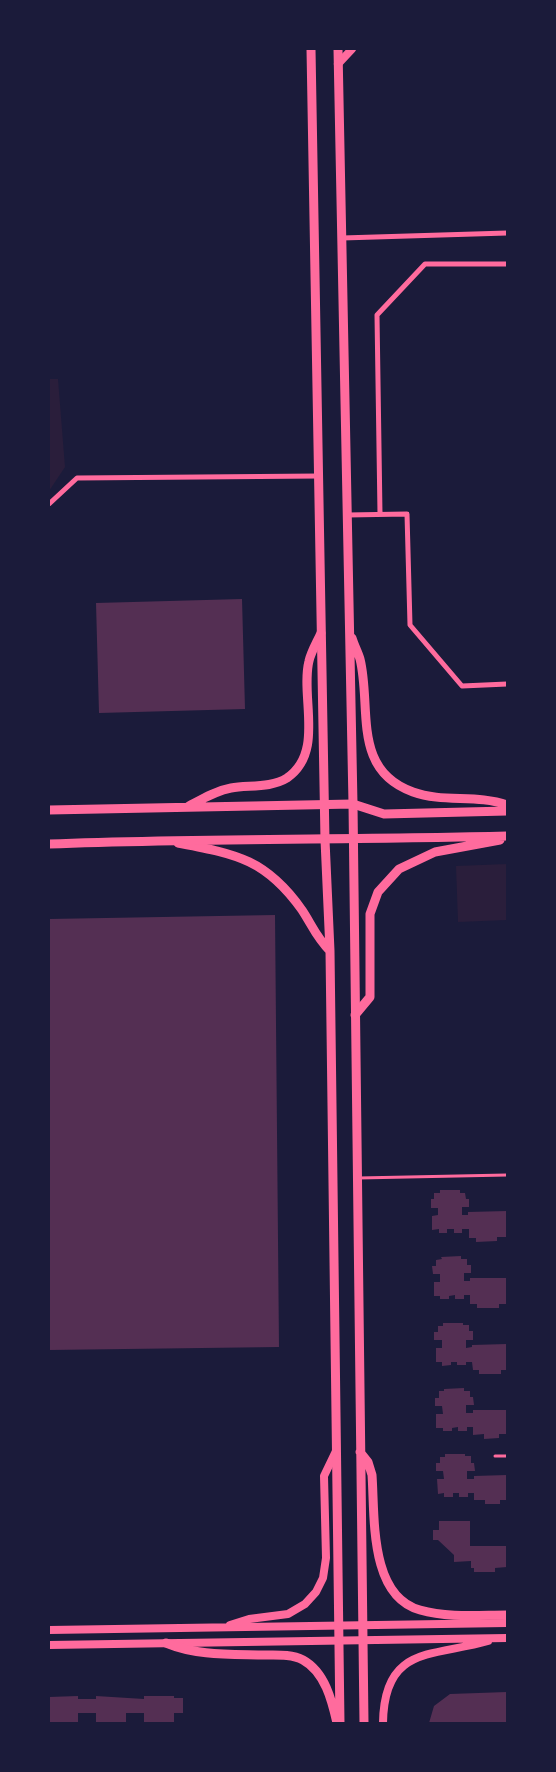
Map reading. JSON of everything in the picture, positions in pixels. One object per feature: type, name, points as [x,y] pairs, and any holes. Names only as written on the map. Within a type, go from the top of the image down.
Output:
[{"type":"main road","points":[[311,49],[325,840],[330,951],[339,1723]]},
{"type":"main road","points":[[338,49],[353,804],[364,1723]]},
{"type":"main road","points":[[349,632],[360,660],[366,737],[373,756],[389,779],[412,792],[489,800],[507,805]]},
{"type":"main road","points":[[188,807],[210,794],[229,789],[261,786],[287,778],[298,765],[305,754],[309,736],[309,662],[321,633]]},
{"type":"main road","points":[[49,810],[353,804],[384,814],[507,811]]},
{"type":"main road","points":[[49,844],[161,840],[507,837]]},
{"type":"main road","points":[[355,1015],[370,997],[370,914],[378,892],[399,869],[436,852],[507,837]]},
{"type":"main road","points":[[161,840],[233,855],[263,867],[283,885],[303,912],[316,937],[330,951]]},
{"type":"main road","points":[[360,1452],[368,1462],[372,1475],[379,1563],[388,1585],[401,1600],[417,1610],[434,1613],[507,1615]]},
{"type":"main road","points":[[166,1643],[186,1652],[286,1656],[303,1660],[316,1672],[329,1692],[339,1723]]},
{"type":"street","points":[[338,64],[352,49]]},
{"type":"street","points":[[342,238],[507,233]]},
{"type":"street","points":[[380,514],[377,315],[425,264],[507,264]]},
{"type":"street","points":[[49,504],[77,478],[318,476]]},
{"type":"street","points":[[347,515],[407,514],[410,625],[462,686],[507,684]]},
{"type":"street","points":[[220,1628],[249,1619],[288,1614],[305,1604],[316,1592],[323,1578],[326,1558],[324,1476],[336,1451]]},
{"type":"street","points":[[49,1630],[507,1623]]},
{"type":"street","points":[[49,1645],[503,1638]]},
{"type":"street","points":[[383,1723],[383,1708],[387,1690],[398,1671],[417,1656],[441,1649],[467,1648],[503,1638]]},
{"type":"lane","points":[[357,1178],[507,1175]]},
{"type":"lane","points":[[495,1456],[507,1456]]},
{"type":"shaded area","points":[[49,379],[58,379],[65,467],[49,491]]},
{"type":"shaded area","points":[[507,864],[507,920],[458,922],[456,866]]},
{"type":"building","points":[[242,599],[245,709],[99,713],[96,603]]},
{"type":"building","points":[[275,915],[279,1347],[49,1350],[49,919]]},
{"type":"building","points":[[440,1190],[460,1190],[460,1193],[465,1193],[466,1199],[469,1199],[469,1207],[462,1207],[462,1215],[468,1215],[468,1212],[507,1211],[507,1237],[497,1237],[497,1241],[476,1242],[476,1238],[469,1238],[469,1229],[462,1229],[462,1233],[454,1233],[454,1229],[447,1229],[447,1233],[439,1233],[439,1229],[432,1230],[432,1216],[438,1215],[438,1208],[431,1208],[431,1199],[434,1199],[434,1193],[440,1193]]},
{"type":"building","points":[[461,1256],[461,1259],[467,1259],[467,1265],[471,1265],[471,1273],[464,1273],[464,1281],[470,1281],[470,1278],[507,1278],[507,1304],[499,1304],[499,1308],[477,1308],[477,1304],[470,1304],[470,1295],[464,1295],[464,1299],[455,1299],[455,1295],[449,1296],[449,1299],[440,1299],[440,1296],[434,1296],[434,1282],[440,1282],[440,1274],[433,1274],[432,1266],[436,1266],[436,1260],[442,1259],[441,1257]]},
{"type":"building","points":[[443,1323],[463,1323],[463,1325],[469,1325],[469,1331],[473,1331],[473,1340],[466,1340],[466,1348],[472,1347],[472,1345],[507,1344],[507,1370],[501,1370],[501,1374],[479,1374],[479,1370],[473,1370],[472,1362],[466,1362],[466,1365],[457,1365],[457,1362],[451,1362],[451,1365],[442,1366],[442,1362],[436,1362],[436,1348],[442,1348],[442,1340],[434,1340],[434,1332],[438,1332],[438,1326],[443,1326]]},
{"type":"building","points":[[464,1388],[464,1391],[470,1391],[470,1397],[473,1397],[474,1405],[466,1405],[466,1413],[473,1413],[473,1410],[507,1410],[507,1434],[499,1434],[499,1438],[484,1439],[484,1434],[473,1435],[473,1427],[467,1427],[467,1431],[458,1431],[458,1427],[452,1428],[452,1431],[443,1431],[443,1428],[436,1428],[436,1414],[443,1414],[442,1406],[435,1406],[435,1398],[439,1398],[439,1391]]},
{"type":"building","points":[[445,1454],[465,1454],[465,1456],[471,1456],[471,1463],[474,1463],[475,1471],[467,1471],[467,1479],[474,1479],[474,1476],[507,1475],[507,1500],[500,1500],[500,1504],[485,1504],[485,1500],[474,1500],[474,1493],[468,1493],[468,1497],[459,1497],[459,1493],[453,1493],[453,1497],[444,1497],[444,1493],[438,1494],[437,1479],[444,1479],[443,1471],[436,1471],[436,1463],[440,1463],[440,1457],[445,1457]]},
{"type":"building","points":[[439,1521],[470,1521],[470,1546],[507,1546],[507,1567],[495,1568],[495,1572],[474,1572],[474,1568],[471,1568],[471,1561],[454,1562],[454,1555],[438,1540],[433,1540],[433,1530],[439,1530]]},
{"type":"building","points":[[507,1692],[507,1723],[429,1723],[434,1706],[450,1694]]},
{"type":"building","points":[[78,1696],[78,1699],[96,1699],[96,1696],[144,1699],[144,1696],[174,1696],[174,1698],[183,1698],[183,1713],[174,1713],[174,1723],[144,1723],[144,1713],[126,1713],[126,1723],[96,1723],[96,1713],[78,1713],[78,1723],[49,1723],[49,1697]]}]
